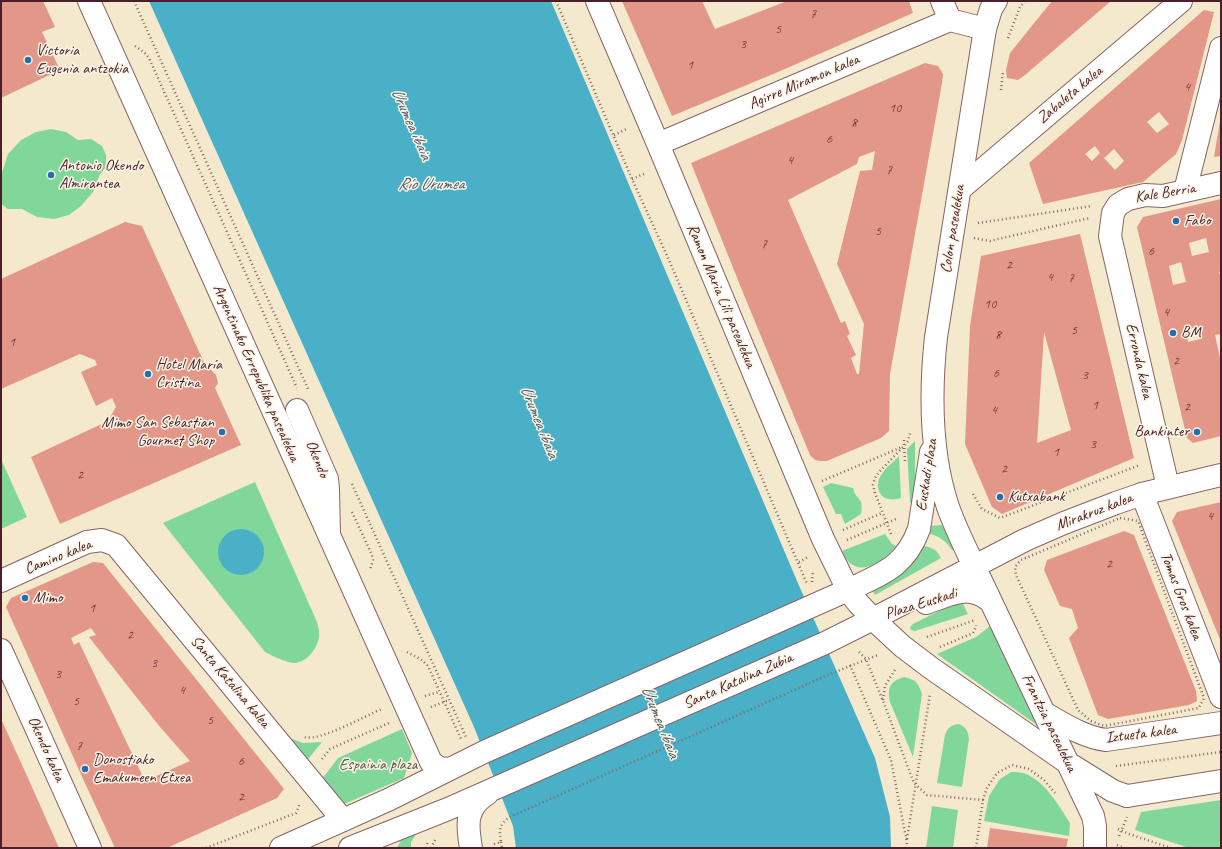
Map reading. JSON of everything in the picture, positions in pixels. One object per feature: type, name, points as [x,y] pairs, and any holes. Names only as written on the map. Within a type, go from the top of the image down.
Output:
[{"type":"main road","name":"Argentinako Errepublika pasealekua","points":[[89,1],[423,745],[431,762],[435,766],[450,769]]},
{"type":"main road","name":"Ramon Maria Lili pasealekua","points":[[597,1],[658,144],[833,540],[848,590]]},
{"type":"main road","name":"Colon pasealekua","points":[[934,431],[934,350],[985,29],[991,9],[996,1]]},
{"type":"main road","name":"Zabaleta kalea","points":[[960,189],[1181,1]]},
{"type":"main road","name":"Agirre Miramon kalea","points":[[658,144],[946,10]]},
{"type":"main road","points":[[946,10],[985,29]]},
{"type":"main road","points":[[1185,191],[1221,48]]},
{"type":"main road","name":"Kale Berria","points":[[1113,213],[1118,206],[1128,199],[1144,195],[1163,196],[1221,183]]},
{"type":"main road","name":"Erronda kalea","points":[[1113,213],[1110,236],[1168,487]]},
{"type":"main road","name":"Okendo","points":[[297,410],[327,479],[329,534]]},
{"type":"main road","name":"Euskadi plaza","points":[[805,598],[848,590],[890,570],[900,562],[908,552],[915,541],[919,529],[934,431]]},
{"type":"main road","name":"Euskadi plaza","points":[[934,431],[939,470],[945,495],[956,526],[990,601]]},
{"type":"main road","name":"Mirakruz kalea","points":[[974,566],[1025,540],[1110,505],[1142,494],[1221,475]]},
{"type":"main road","name":"Tomas Gros kalea","points":[[1142,494],[1212,698]]},
{"type":"main road","name":"Camino kalea","points":[[1,581],[87,542],[102,540],[116,545]]},
{"type":"main road","name":"Santa Katalina kalea","points":[[116,545],[336,824]]},
{"type":"main road","name":"Plaza Euskadi","points":[[825,643],[974,566]]},
{"type":"main road","points":[[848,590],[873,619],[902,646],[931,668],[1068,763],[1113,791],[1128,804]]},
{"type":"main road","name":"Plaza Euskadi","points":[[873,619],[962,591],[977,593],[990,601]]},
{"type":"main road","points":[[281,848],[390,799],[484,752],[805,598]]},
{"type":"main road","name":"Frantzia pasealekua","points":[[990,601],[1089,807],[1095,826],[1108,847]]},
{"type":"main road","name":"Santa Katalina Zubia","points":[[498,787],[825,643]]},
{"type":"main road","name":"Okendo kalea","points":[[1,650],[90,848]]},
{"type":"main road","name":"Iztueta kalea","points":[[1044,713],[1081,734],[1094,739],[1106,740],[1221,723]]},
{"type":"main road","points":[[386,840],[419,778],[423,762],[423,745]]},
{"type":"main road","points":[[1095,826],[1101,812],[1112,801],[1128,804],[1221,781]]},
{"type":"main road","points":[[350,848],[386,840],[448,809],[498,787]]},
{"type":"main road","points":[[480,847],[468,832],[470,812],[480,798],[498,787]]},
{"type":"path","points":[[134,1],[310,393]]},
{"type":"path","points":[[556,1],[808,585],[805,598]]},
{"type":"path","points":[[1008,40],[1020,7],[1025,1]]},
{"type":"path","points":[[1002,90],[1003,68]]},
{"type":"path","points":[[614,135],[628,129]]},
{"type":"path","points":[[632,179],[647,173]]},
{"type":"path","points":[[978,223],[1102,205],[1113,213]]},
{"type":"path","points":[[820,482],[904,446]]},
{"type":"path","points":[[973,494],[982,509],[1000,518],[1161,457]]},
{"type":"path","points":[[349,480],[467,739]]},
{"type":"path","points":[[833,540],[882,514]]},
{"type":"path","points":[[833,540],[899,517]]},
{"type":"path","points":[[1120,518],[1138,521],[1212,698],[1199,708],[1104,726],[1091,721],[1078,710],[1016,575],[1016,566],[1020,560],[1120,518]]},
{"type":"path","points":[[850,665],[891,760],[907,843]]},
{"type":"path","points":[[502,848],[499,831],[502,823],[510,817],[837,671]]},
{"type":"path","points":[[906,848],[931,690]]},
{"type":"path","points":[[1118,837],[1128,804]]},
{"type":"path","points":[[480,847],[501,842]]},
{"type":"green space","points":[[51,129],[66,132],[78,140],[91,139],[102,146],[106,155],[106,167],[100,174],[93,192],[81,206],[69,215],[54,219],[37,217],[22,209],[8,209],[1,204],[1,172],[8,154],[21,140],[36,132]]},
{"type":"green space","points":[[915,441],[915,505],[910,502],[907,449]]},
{"type":"green space","points":[[899,456],[901,498],[885,498],[878,489],[878,481],[884,471]]},
{"type":"green space","points":[[1,459],[27,517],[1,529]]},
{"type":"green space","points":[[255,482],[318,625],[318,642],[314,650],[304,660],[295,663],[288,662],[265,652],[163,523]]},
{"type":"green space","points":[[831,483],[853,488],[854,492],[861,501],[861,514],[845,524],[841,514],[836,514],[823,487]]},
{"type":"green space","points":[[942,525],[955,550],[952,550],[941,539],[927,533],[929,526]]},
{"type":"green space","points":[[885,534],[892,544],[896,546],[883,559],[876,563],[861,567],[854,565],[847,560],[842,551]]},
{"type":"green space","points":[[923,546],[934,549],[941,558],[875,595],[872,590],[900,575],[915,559]]},
{"type":"green space","points":[[961,600],[968,614],[915,631],[911,630],[910,627],[913,624]]},
{"type":"green space","points":[[990,626],[1037,725],[937,654],[976,637]]},
{"type":"green space","points":[[904,677],[912,679],[916,682],[922,694],[913,757],[889,697],[889,689],[893,683]]},
{"type":"green space","points":[[959,724],[966,730],[969,739],[962,787],[937,783],[945,735],[950,727]]},
{"type":"green space","name":"Espainia plaza","points":[[402,729],[412,753],[404,778],[342,805],[322,779],[338,758]]},
{"type":"green space","points":[[284,736],[303,743],[322,742],[305,763]]},
{"type":"green space","points":[[1011,772],[1031,776],[1044,787],[1056,801],[1070,823],[1069,836],[984,821],[989,796],[1000,779]]},
{"type":"green space","points":[[1221,800],[1221,848],[1189,848],[1135,830],[1141,812]]},
{"type":"green space","points":[[932,806],[958,810],[953,848],[926,848]]},
{"type":"green space","points":[[417,833],[411,842],[411,848],[397,848],[401,840]]},
{"type":"water","name":"Río Urumea","points":[[149,1],[551,1],[797,581],[875,758],[890,817],[891,848],[516,848],[513,826],[474,727]]},
{"type":"water","points":[[241,529],[254,533],[260,539],[264,552],[260,565],[254,571],[241,575],[228,571],[222,565],[218,552],[222,539],[228,533]]},
{"type":"building","name":"Victoria Eugenia antzokia","points":[[1,1],[43,1],[55,27],[42,32],[60,70],[1,98]]},
{"type":"building","points":[[622,1],[702,1],[715,29],[787,1],[909,1],[913,13],[672,116]]},
{"type":"building","points":[[1052,1],[1111,1],[1025,75],[1018,80],[1007,78],[1006,70],[1010,53]]},
{"type":"building","points":[[1204,10],[1214,12],[1182,140],[1176,154],[1143,182],[1043,204],[1029,163]],"holes":[[[1159,112],[1169,124],[1157,133],[1147,122]],[[1095,146],[1100,153],[1092,161],[1085,154]],[[1114,149],[1124,161],[1115,170],[1104,158]]]},
{"type":"building","points":[[925,63],[938,66],[943,74],[942,83],[890,374],[889,431],[881,438],[827,461],[815,460],[810,455],[691,163]],"holes":[[[875,151],[872,170],[860,171],[837,264],[864,324],[859,374],[857,374],[851,358],[856,355],[847,336],[850,334],[845,321],[841,323],[788,200],[857,164],[859,157]]]},
{"type":"building","points":[[1220,121],[1221,156],[1214,157]]},
{"type":"building","points":[[1221,199],[1221,271],[1219,272],[1221,278],[1221,334],[1215,335],[1221,362],[1221,436],[1193,443],[1187,438],[1137,227],[1143,217]],"holes":[[[1206,238],[1209,252],[1192,256],[1189,243]],[[1181,262],[1186,282],[1173,285],[1169,266]],[[1197,327],[1200,339],[1188,342],[1186,330]]]},
{"type":"building","name":"Hotel María Cristina","points":[[125,222],[142,226],[206,367],[216,375],[218,383],[215,388],[241,445],[60,524],[31,457],[108,421],[116,407],[112,398],[96,406],[81,372],[97,365],[95,360],[80,354],[1,389],[1,279]]},
{"type":"building","points":[[1080,234],[1134,458],[1002,514],[992,507],[965,444],[970,326],[981,256]],"holes":[[[1044,332],[1071,430],[1037,443]]]},
{"type":"building","points":[[1221,502],[1221,642],[1172,521],[1177,512]]},
{"type":"building","points":[[1124,531],[1134,535],[1196,691],[1197,701],[1189,705],[1108,719],[1098,715],[1069,638],[1078,628],[1072,609],[1060,606],[1044,570],[1047,560]]},
{"type":"building","points":[[93,562],[103,563],[284,789],[277,798],[167,848],[115,848],[6,607],[11,598]],"holes":[[[91,628],[96,635],[89,637],[160,727],[190,761],[145,781],[79,642],[74,645],[71,638]]]},
{"type":"building","points":[[1,719],[28,778],[59,848],[1,848]]},
{"type":"building","points":[[990,828],[1068,839],[1066,848],[987,848]]},
{"type":"place","name":"Victoria Eugenia antzokia","points":[[28,60]]},
{"type":"place","name":"Antonio Okendo Almirantea","points":[[51,175]]},
{"type":"place","name":"Fabo","points":[[1176,221]]},
{"type":"place","name":"BM","points":[[1173,333]]},
{"type":"place","name":"Hotel María Cristina","points":[[148,374]]},
{"type":"place","name":"Mimo San Sebastian Gourmet Shop","points":[[222,432]]},
{"type":"place","name":"Bankinter","points":[[1197,432]]},
{"type":"place","name":"Kutxabank","points":[[1000,497]]},
{"type":"place","name":"Mimo","points":[[25,598]]},
{"type":"place","name":"Donostiako Emakumeen Etxea","points":[[85,769]]},
{"type":"water label","name":"Urumea ibaia","points":[[411,124]]},
{"type":"water label","name":"Urumea ibaia","points":[[539,422]]},
{"type":"water label","name":"Urumea ibaia","points":[[660,722]]}]
